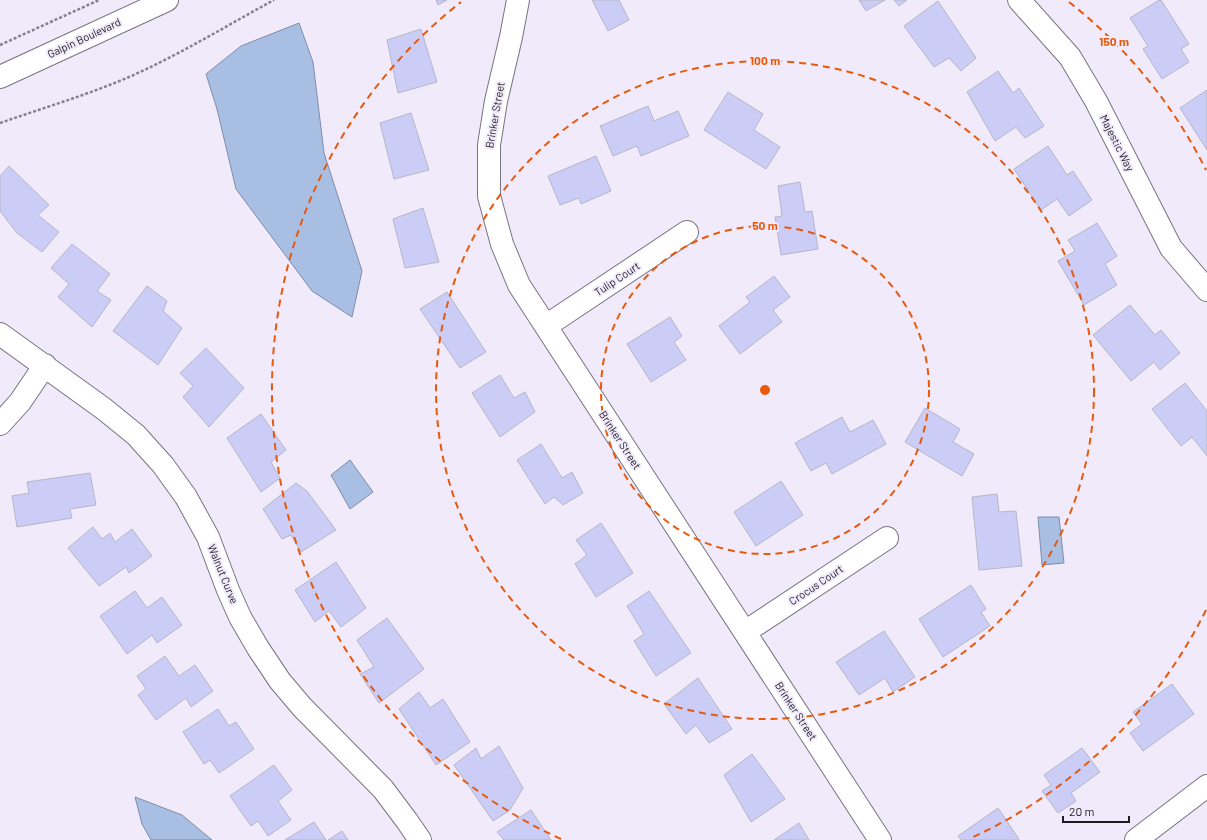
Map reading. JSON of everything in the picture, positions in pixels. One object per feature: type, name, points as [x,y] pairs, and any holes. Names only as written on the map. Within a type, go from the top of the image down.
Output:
[{"type":"street","name":"Galpin Boulevard","points":[[0,77],[167,0]]},
{"type":"street","name":"Brinker Street","points":[[518,0],[496,101],[489,145],[489,196],[502,244],[519,284],[880,840]]},
{"type":"street","name":"Majestic Way","points":[[1019,0],[1070,57],[1096,100],[1171,248],[1207,290]]},
{"type":"street","name":"Tulip Court","points":[[546,326],[687,232]]},
{"type":"street","name":"Walnut Curve","points":[[0,334],[104,408],[136,435],[163,465],[186,497],[208,537],[240,617],[258,648],[280,680],[302,707],[382,789],[420,840]]},
{"type":"street","points":[[0,424],[20,402],[45,365]]},
{"type":"street","name":"Crocus Court","points":[[745,632],[887,538]]},
{"type":"street","points":[[1136,840],[1207,786]]},
{"type":"path","points":[[0,45],[99,0]]},
{"type":"path","points":[[0,123],[63,102],[128,77],[186,49],[274,0]]},
{"type":"water","points":[[299,23],[313,62],[324,153],[362,271],[352,317],[312,291],[236,189],[217,109],[206,74],[241,46]]},
{"type":"water","points":[[350,460],[373,492],[350,509],[331,475]]},
{"type":"water","points":[[1038,517],[1059,517],[1064,563],[1042,565]]},
{"type":"water","points":[[135,797],[182,815],[212,840],[151,840],[142,824]]},
{"type":"building","points":[[436,0],[447,0],[438,5]]},
{"type":"building","points":[[592,0],[619,0],[629,20],[608,31]]},
{"type":"building","points":[[859,0],[885,0],[866,11]]},
{"type":"building","points":[[894,0],[907,0],[899,6]]},
{"type":"building","points":[[1161,0],[1189,44],[1181,49],[1189,62],[1162,79],[1143,49],[1148,46],[1130,18]]},
{"type":"building","points":[[938,1],[976,58],[961,71],[949,58],[934,67],[904,26]]},
{"type":"building","points":[[421,29],[437,82],[398,93],[387,40]]},
{"type":"building","points":[[998,71],[1013,93],[1019,88],[1044,126],[1025,138],[1016,127],[995,141],[967,92]]},
{"type":"building","points":[[1207,90],[1207,150],[1180,108]]},
{"type":"building","points":[[728,92],[763,114],[754,130],[780,147],[766,169],[704,130]]},
{"type":"building","points":[[648,106],[654,121],[678,111],[689,136],[641,156],[637,146],[613,156],[600,126]]},
{"type":"building","points":[[411,113],[429,170],[394,179],[380,123]]},
{"type":"building","points":[[1048,146],[1067,175],[1073,171],[1092,200],[1069,216],[1057,199],[1041,210],[1014,169]]},
{"type":"building","points":[[596,156],[611,191],[581,204],[579,198],[560,205],[548,176]]},
{"type":"building","points":[[9,166],[49,205],[38,215],[59,232],[42,252],[17,233],[0,211],[0,176]]},
{"type":"building","points":[[800,182],[805,212],[812,211],[818,249],[781,255],[775,217],[782,216],[778,186]]},
{"type":"building","points":[[423,208],[439,262],[405,268],[393,219]]},
{"type":"building","points":[[1097,223],[1117,256],[1105,264],[1117,285],[1084,305],[1058,261],[1075,251],[1068,240]]},
{"type":"building","points":[[72,244],[110,274],[97,291],[111,300],[92,327],[58,297],[69,284],[51,268]]},
{"type":"building","points":[[774,276],[790,297],[773,310],[782,322],[740,354],[719,326],[750,302],[746,297]]},
{"type":"building","points":[[147,286],[167,301],[163,311],[182,328],[158,365],[113,331]]},
{"type":"building","points":[[447,292],[486,352],[460,368],[420,309]]},
{"type":"building","points":[[1130,305],[1155,335],[1161,330],[1180,353],[1160,370],[1154,362],[1131,381],[1093,335]]},
{"type":"building","points":[[670,317],[682,336],[674,342],[686,360],[651,382],[627,344]]},
{"type":"building","points":[[206,348],[244,388],[209,427],[183,397],[193,386],[180,373]]},
{"type":"building","points":[[500,375],[514,398],[525,392],[535,412],[500,437],[472,393]]},
{"type":"building","points":[[1185,383],[1207,411],[1207,456],[1192,437],[1181,446],[1152,409]]},
{"type":"building","points":[[925,408],[960,429],[953,442],[974,454],[962,476],[905,442]]},
{"type":"building","points":[[261,414],[286,450],[271,462],[280,478],[261,492],[227,438]]},
{"type":"building","points":[[842,417],[850,432],[873,420],[886,444],[832,474],[826,463],[811,471],[795,443]]},
{"type":"building","points":[[541,444],[562,478],[572,472],[583,493],[563,505],[554,497],[545,504],[517,460]]},
{"type":"building","points":[[90,473],[96,505],[70,509],[72,518],[17,527],[12,496],[29,493],[27,482]]},
{"type":"building","points":[[781,481],[803,515],[756,546],[734,512]]},
{"type":"building","points":[[296,483],[307,491],[336,530],[301,552],[291,535],[282,539],[263,509]]},
{"type":"building","points":[[997,494],[999,512],[1016,511],[1022,566],[979,570],[972,497]]},
{"type":"building","points":[[601,523],[633,573],[596,597],[575,564],[587,555],[576,540]]},
{"type":"building","points":[[93,527],[102,539],[110,533],[115,542],[132,529],[152,556],[129,573],[126,567],[99,586],[68,548]]},
{"type":"building","points":[[336,562],[366,608],[341,627],[329,611],[315,622],[295,590]]},
{"type":"building","points":[[971,585],[986,609],[981,612],[990,626],[943,657],[919,619]]},
{"type":"building","points":[[135,591],[147,608],[162,597],[182,625],[157,643],[152,635],[127,654],[100,616]]},
{"type":"building","points":[[649,591],[691,653],[656,676],[634,641],[644,634],[627,606]]},
{"type":"building","points":[[387,618],[424,669],[379,703],[360,674],[374,667],[357,640]]},
{"type":"building","points":[[884,631],[915,677],[893,692],[885,678],[859,695],[836,662]]},
{"type":"building","points":[[165,656],[179,676],[195,665],[213,691],[191,707],[186,698],[156,720],[138,695],[146,689],[137,676]]},
{"type":"building","points":[[698,678],[732,729],[709,743],[696,725],[686,734],[664,704]]},
{"type":"building","points":[[1172,684],[1194,714],[1143,751],[1130,733],[1142,724],[1133,712]]},
{"type":"building","points":[[419,692],[430,708],[443,699],[470,742],[436,765],[399,709]]},
{"type":"building","points":[[218,709],[229,726],[236,722],[254,749],[219,773],[210,760],[204,764],[183,732]]},
{"type":"building","points":[[499,746],[523,788],[510,810],[493,821],[454,765],[476,748],[481,759]]},
{"type":"building","points":[[1082,748],[1100,772],[1071,793],[1076,801],[1058,813],[1042,791],[1051,785],[1044,775]]},
{"type":"building","points":[[752,754],[785,799],[751,822],[724,775]]},
{"type":"building","points":[[274,765],[292,790],[278,801],[291,820],[268,836],[258,821],[251,826],[230,796]]},
{"type":"building","points":[[998,808],[1019,839],[961,840],[958,836]]},
{"type":"building","points":[[531,810],[551,840],[504,840],[497,832]]},
{"type":"building","points":[[314,822],[326,840],[285,840]]},
{"type":"building","points":[[799,823],[809,840],[774,840]]},
{"type":"building","points":[[342,831],[348,840],[328,840]]}]
